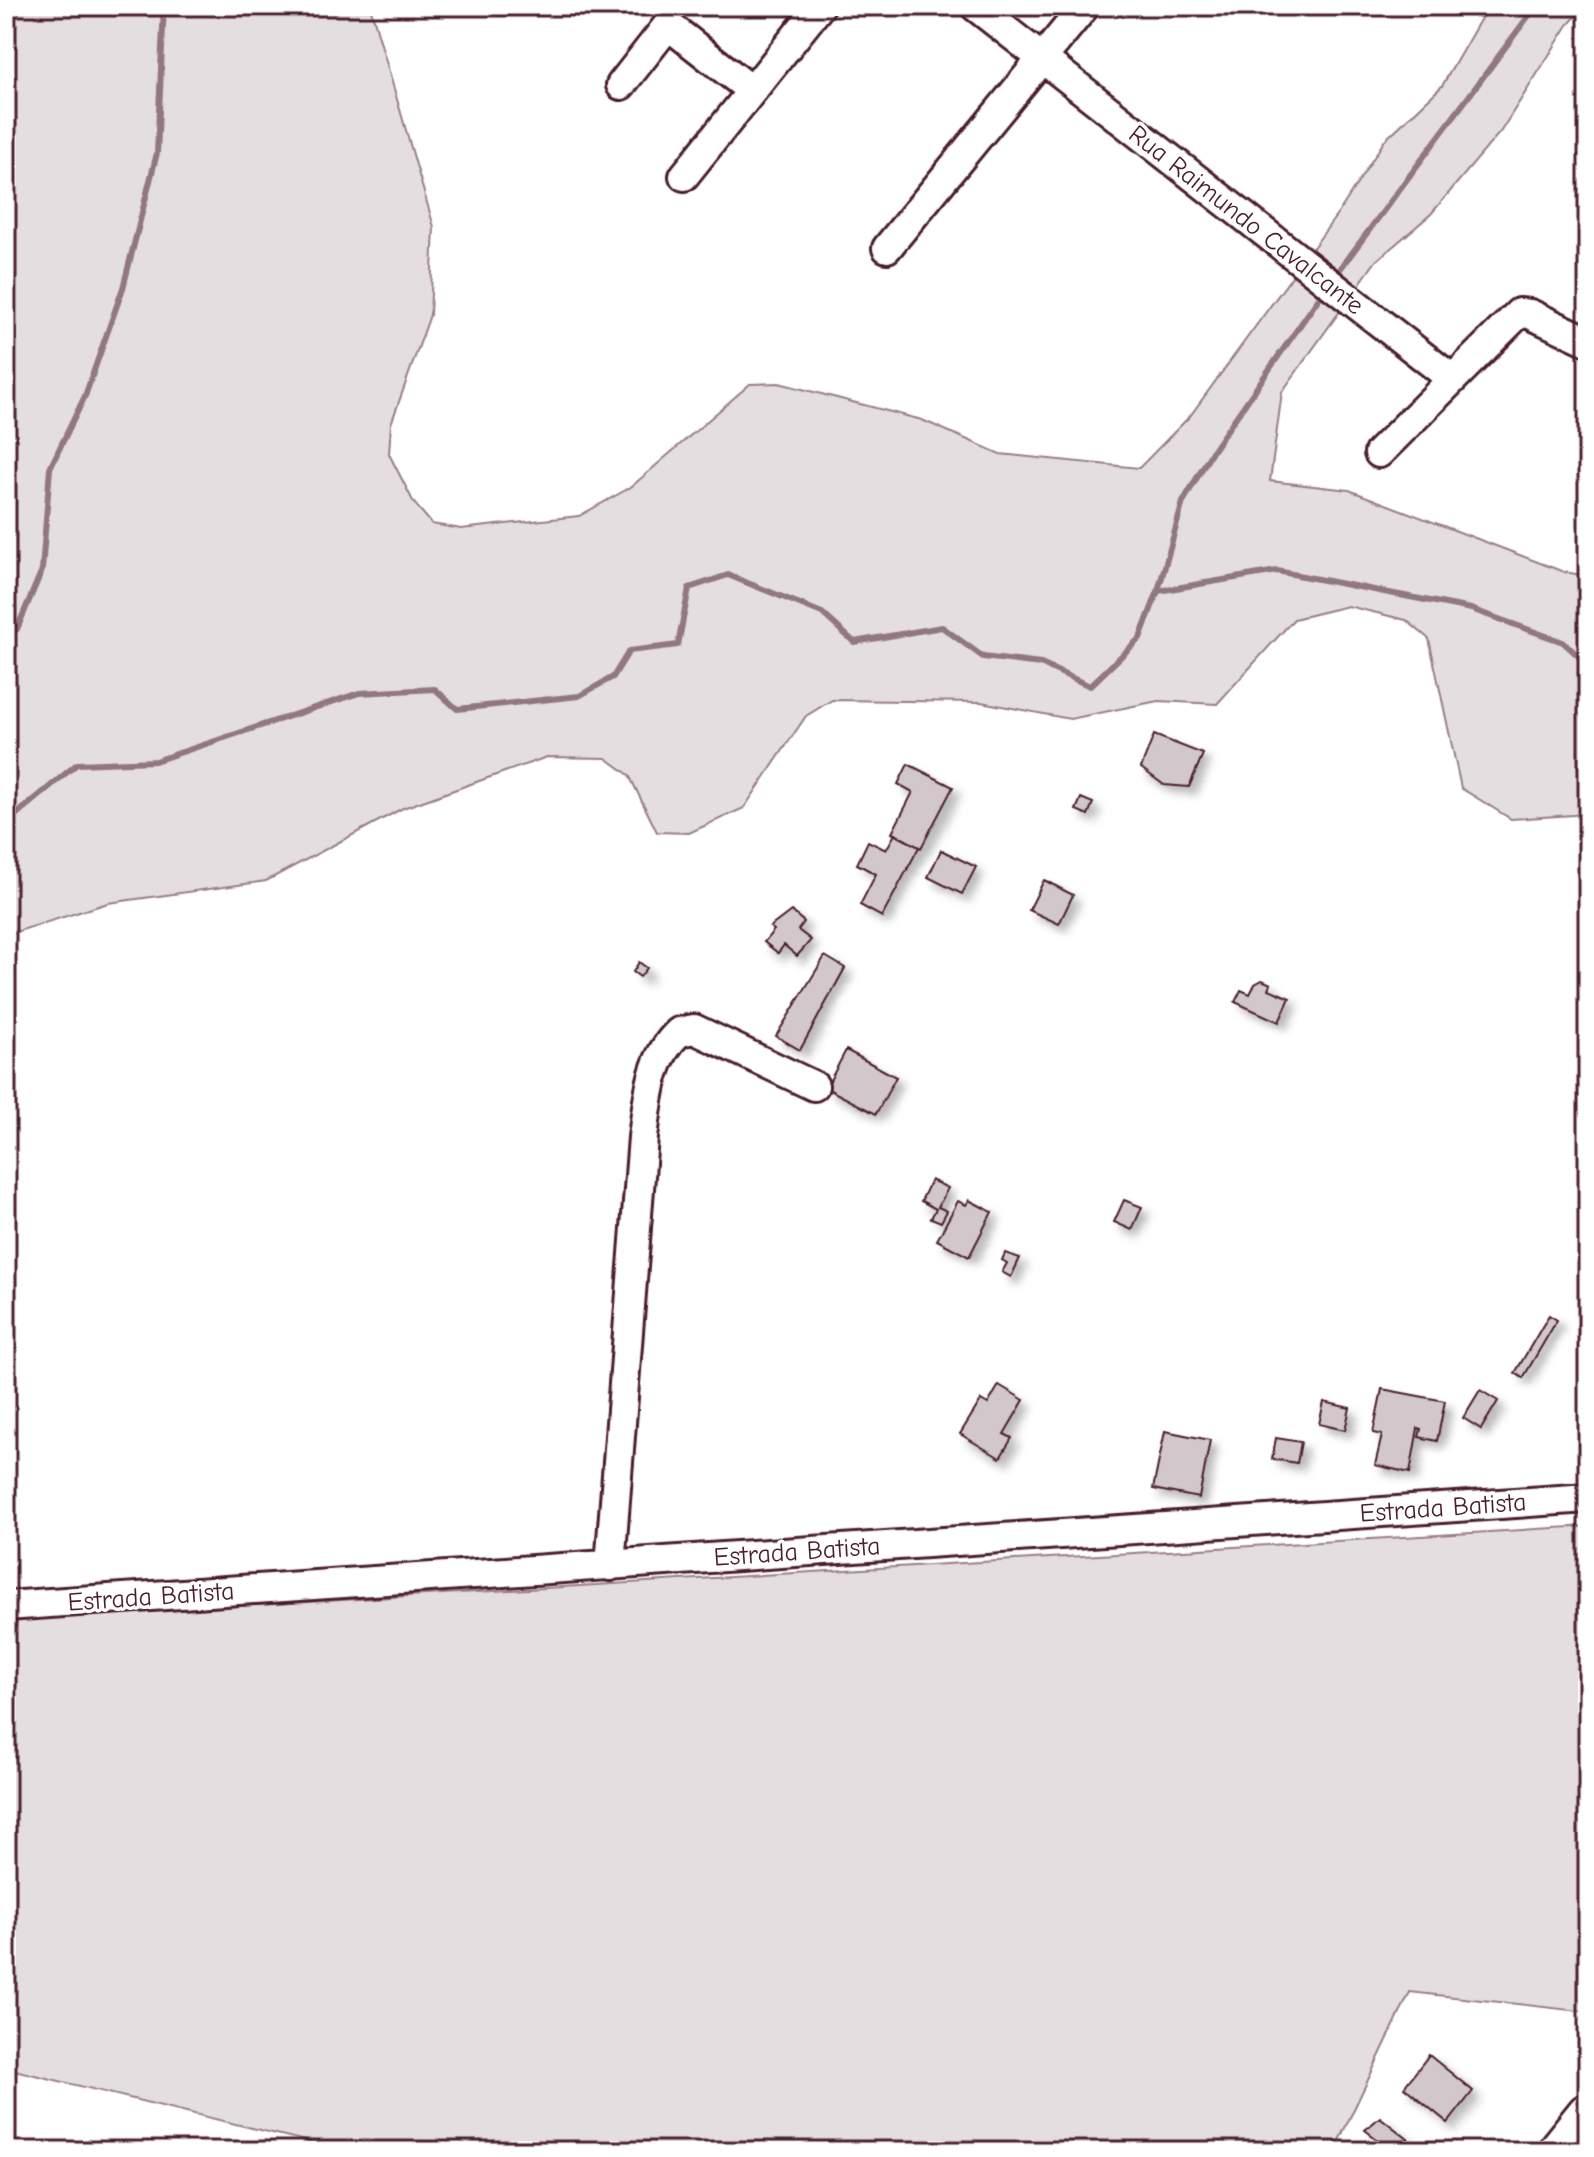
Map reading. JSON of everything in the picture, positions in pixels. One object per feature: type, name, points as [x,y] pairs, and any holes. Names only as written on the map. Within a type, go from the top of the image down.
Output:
[{"type":"highway","points":[[1559,2151],[1588,2115]]},
{"type":"street","points":[[684,176],[820,6]]},
{"type":"street","name":"Rua Raimundo Cavalcante","points":[[975,6],[1452,379]]},
{"type":"street","points":[[887,248],[1085,6]]},
{"type":"street","points":[[621,85],[668,25],[751,90]]},
{"type":"street","points":[[1379,453],[1519,313],[1530,314],[1588,341]]},
{"type":"street","points":[[610,1566],[643,1137],[654,1074],[675,1035],[689,1028],[814,1086]]},
{"type":"street","name":"Estrada Batista","points":[[6,1606],[1588,1498]]},
{"type":"shaded area","points":[[6,6],[370,6],[434,227],[430,315],[391,424],[389,454],[414,503],[432,524],[461,529],[579,516],[631,487],[750,384],[779,383],[922,420],[1000,454],[1139,468],[1190,416],[1339,212],[1385,140],[1442,86],[1488,6],[1585,6],[1568,25],[1501,131],[1431,214],[1376,261],[1282,392],[1270,481],[1349,490],[1564,572],[1588,576],[1588,814],[1511,819],[1461,788],[1429,639],[1406,620],[1348,606],[1294,619],[1217,704],[1158,701],[1070,719],[981,702],[832,700],[806,716],[744,808],[689,833],[657,832],[629,775],[606,758],[547,757],[403,808],[266,881],[108,903],[6,935]]},
{"type":"shaded area","points":[[1588,1526],[1588,2012],[1410,1992],[1334,2151],[346,2151],[6,2068],[6,1620]]},
{"type":"building","points":[[1154,735],[1203,754],[1189,787],[1164,785],[1141,768]]},
{"type":"building","points":[[908,764],[953,787],[921,848],[892,833],[913,792],[898,784]]},
{"type":"building","points":[[1081,798],[1093,803],[1088,815],[1076,810]]},
{"type":"building","points":[[895,834],[919,847],[882,917],[860,905],[876,874],[857,864],[868,841],[886,850]]},
{"type":"building","points":[[941,850],[976,867],[962,894],[928,877]]},
{"type":"building","points":[[1044,880],[1073,895],[1059,924],[1029,910]]},
{"type":"building","points":[[791,911],[804,922],[798,930],[811,940],[797,956],[784,945],[778,953],[764,942],[774,930],[770,927]]},
{"type":"building","points":[[825,956],[845,968],[800,1050],[776,1036]]},
{"type":"building","points":[[639,962],[647,968],[640,977],[633,972]]},
{"type":"building","points":[[1262,980],[1271,984],[1269,989],[1290,998],[1279,1022],[1235,1002],[1241,990],[1250,994],[1255,984]]},
{"type":"building","points":[[846,1050],[896,1077],[876,1114],[826,1088]]},
{"type":"building","points":[[931,1180],[948,1188],[938,1207],[947,1211],[941,1222],[931,1218],[936,1209],[921,1201]]},
{"type":"building","points":[[969,1200],[992,1212],[969,1257],[937,1240],[958,1201],[966,1205]]},
{"type":"building","points":[[1124,1200],[1142,1207],[1132,1230],[1114,1222]]},
{"type":"building","points":[[1005,1253],[1020,1258],[1011,1277],[1002,1272],[1007,1263],[1002,1260]]},
{"type":"building","points":[[1549,1315],[1557,1320],[1523,1378],[1515,1373]]},
{"type":"building","points":[[999,1385],[1024,1400],[1004,1434],[1012,1438],[1000,1458],[960,1434],[981,1400],[988,1404]]},
{"type":"building","points":[[1382,1389],[1445,1401],[1437,1441],[1419,1437],[1421,1429],[1418,1428],[1410,1473],[1375,1465],[1382,1435],[1373,1433]]},
{"type":"building","points":[[1480,1390],[1498,1401],[1481,1429],[1463,1418]]},
{"type":"building","points":[[1324,1402],[1350,1408],[1345,1430],[1319,1424]]},
{"type":"building","points":[[1165,1431],[1210,1440],[1199,1498],[1153,1489]]},
{"type":"building","points":[[1276,1438],[1301,1442],[1297,1463],[1272,1459]]},
{"type":"building","points":[[1429,2055],[1473,2091],[1448,2123],[1404,2087]]},
{"type":"building","points":[[1380,2117],[1414,2144],[1409,2151],[1393,2151],[1365,2130]]},
{"type":"waterway","points":[[6,635],[17,629],[42,570],[50,468],[85,396],[123,288],[157,153],[164,6]]},
{"type":"waterway","points":[[1335,276],[1536,6]]},
{"type":"waterway","points":[[1158,591],[1183,502],[1213,450],[1326,288]]},
{"type":"waterway","points":[[6,823],[77,764],[155,761],[359,693],[435,689],[457,709],[579,696],[613,677],[629,651],[678,645],[689,588],[728,575],[822,613],[854,642],[942,627],[983,657],[1041,664],[1090,686],[1140,638],[1158,591],[1277,571],[1471,609],[1563,642],[1584,661],[1588,681]]}]
